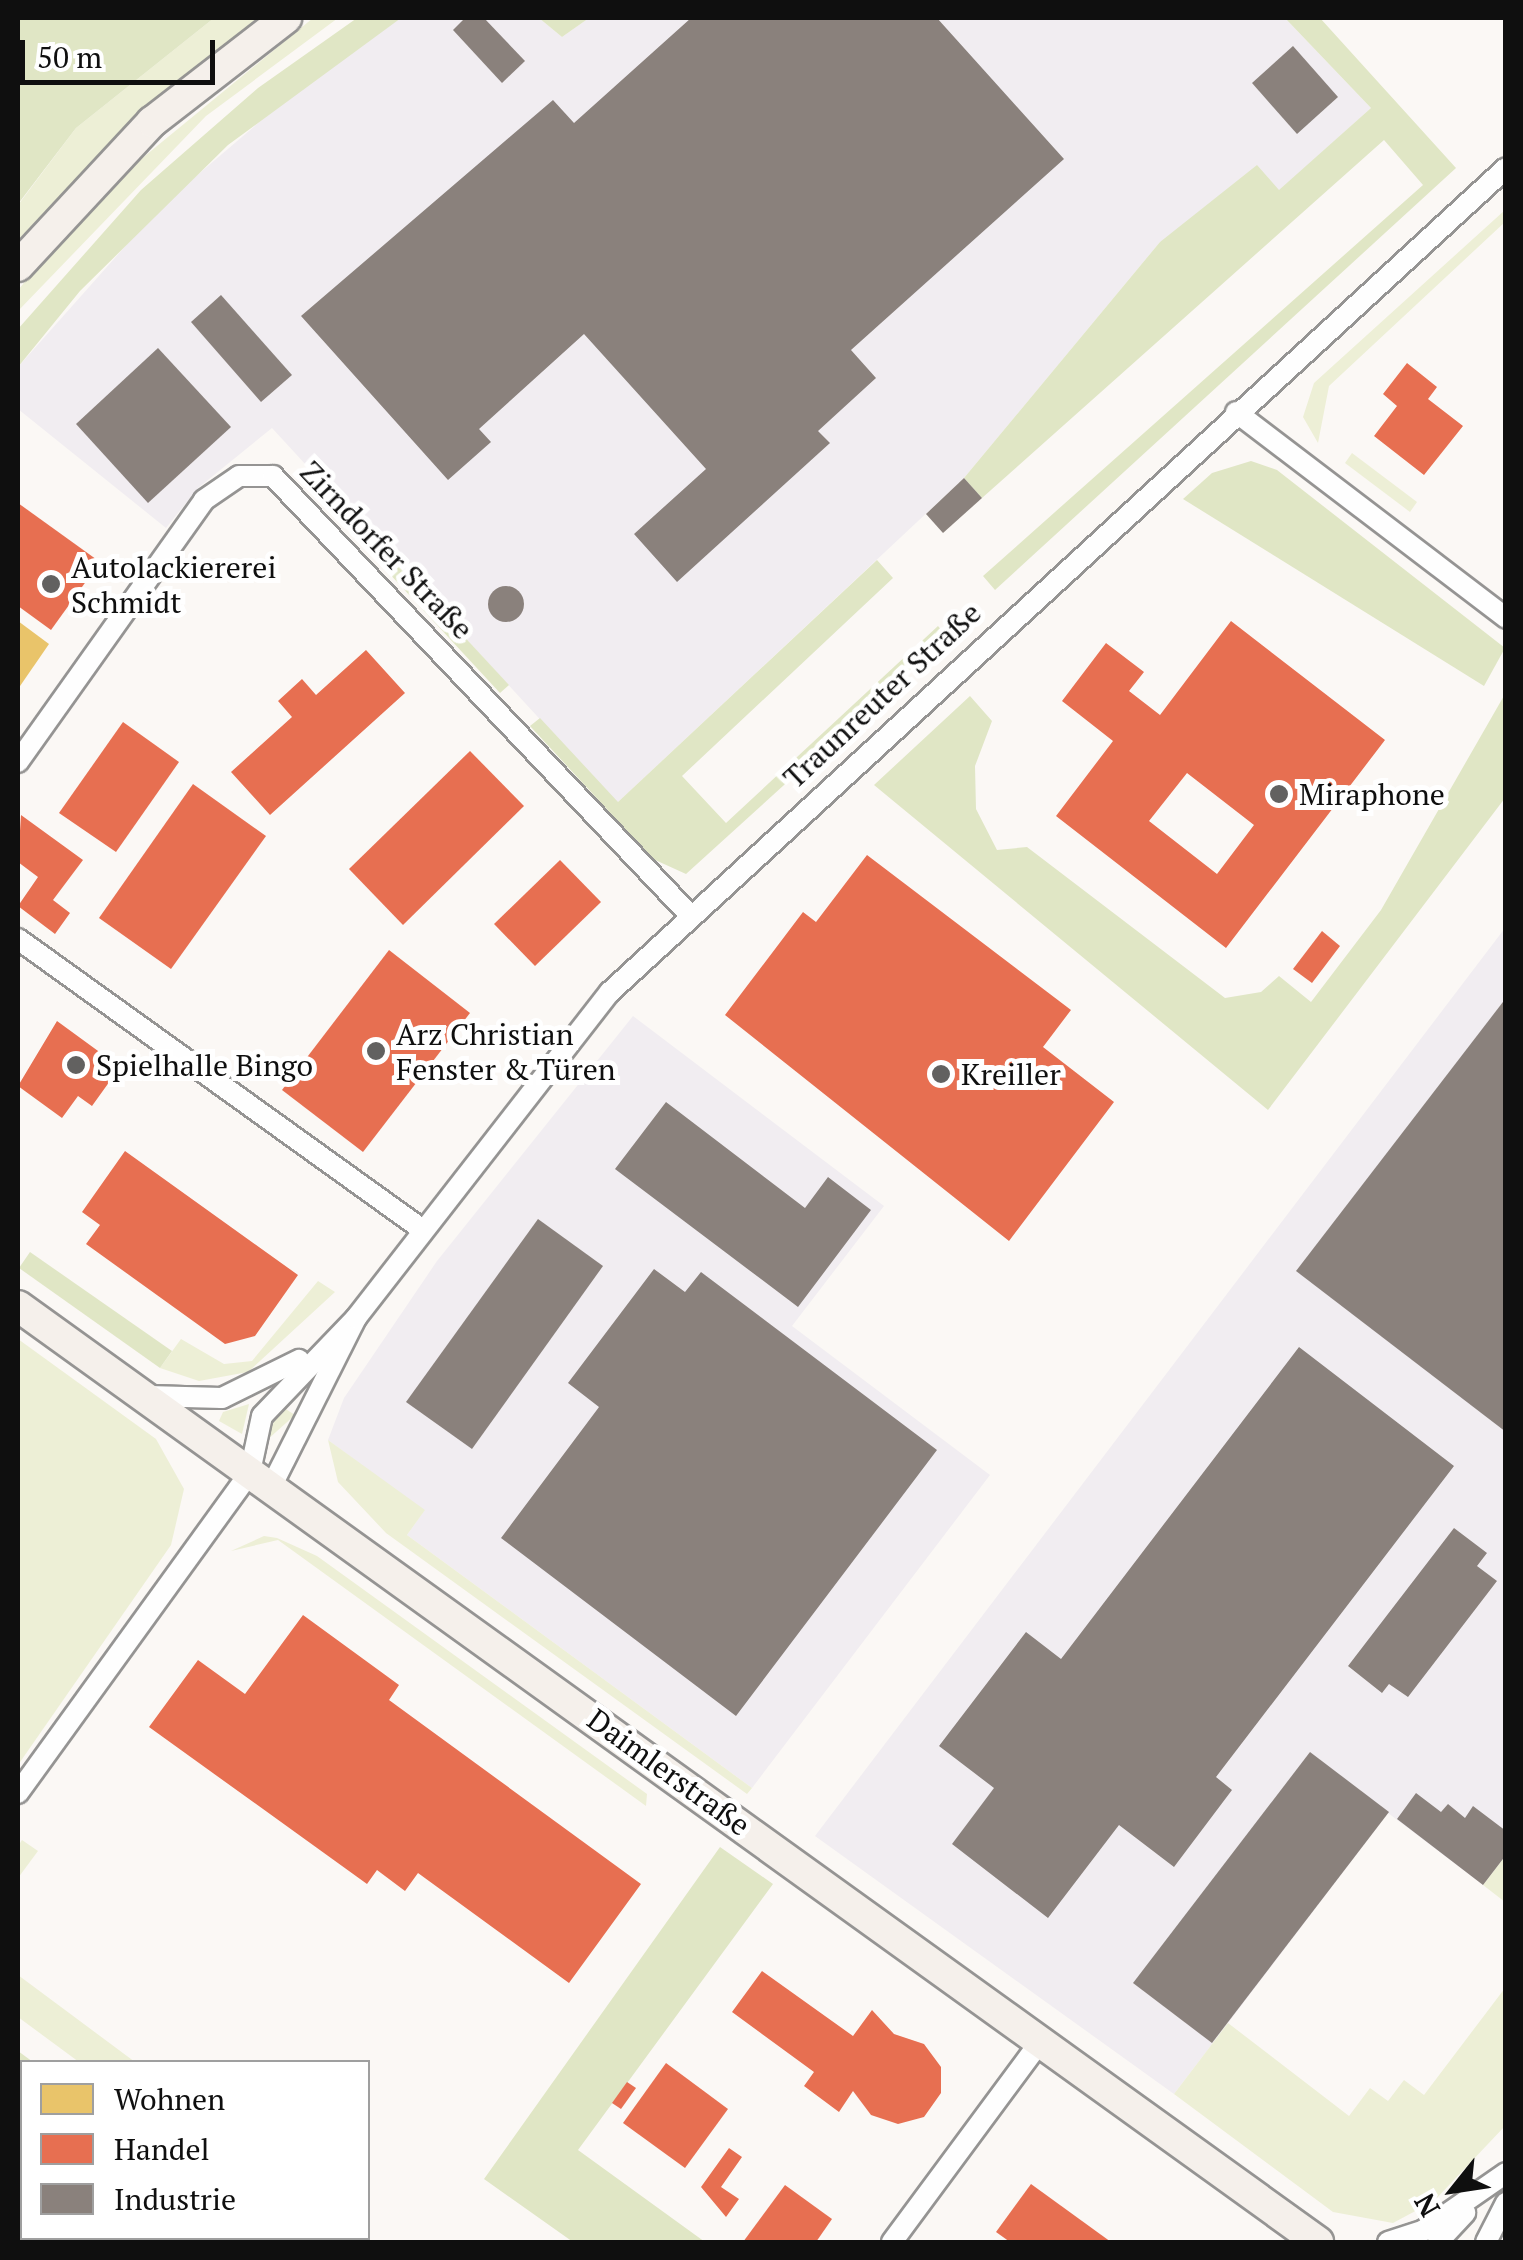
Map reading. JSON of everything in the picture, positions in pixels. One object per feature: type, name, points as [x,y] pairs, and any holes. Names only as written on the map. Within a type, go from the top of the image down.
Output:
[{"type":"street","points":[[18,266],[152,122],[286,18]]},
{"type":"street","name":"Traunreuter Straße","points":[[260,1480],[356,1318],[421,1229],[532,1084],[689,914],[1506,168]]},
{"type":"street","points":[[1236,412],[1506,618]]},
{"type":"street","name":"Zirndorfer Straße","points":[[18,762],[204,500],[239,476],[272,476],[689,914]]},
{"type":"street","points":[[18,939],[421,1229]]},
{"type":"street","name":"Daimlerstraße","points":[[18,1306],[1320,2240]]},
{"type":"street","name":"Traunreuter Straße","points":[[142,1395],[240,1394],[326,1342],[356,1318]]},
{"type":"street","name":"Traunreuter Straße","points":[[260,1480],[262,1416],[326,1342]]},
{"type":"street","points":[[18,1793],[260,1480]]},
{"type":"street","points":[[892,2242],[1042,2039]]},
{"type":"street","points":[[1388,2242],[1424,2230],[1501,2176]]},
{"type":"street","points":[[1438,2242],[1501,2176]]},
{"type":"street","points":[[1486,2242],[1506,2203]]},
{"type":"street","points":[[1498,2242],[1506,2212]]},
{"type":"shaded area","points":[[401,18],[539,18],[562,37],[589,18],[1285,18],[1371,108],[1279,191],[1160,242],[964,478],[617,803],[272,428],[198,488],[166,528],[18,409],[18,367],[161,206],[318,72]]},
{"type":"shaded area","points":[[1505,928],[1506,1855],[1483,1885],[1388,1813],[1174,2094],[815,1836]]},
{"type":"shaded area","points":[[633,1016],[884,1206],[792,1326],[990,1475],[752,1788],[407,1535],[424,1511],[328,1440],[344,1398],[437,1261]]},
{"type":"green space","points":[[18,18],[214,18],[76,128],[18,204]]},
{"type":"green space","points":[[214,18],[259,18],[141,111],[18,240],[18,205],[76,128]]},
{"type":"green space","points":[[313,18],[338,18],[206,116],[18,311],[18,290],[101,192]]},
{"type":"green space","points":[[357,18],[401,18],[228,145],[80,291],[18,367],[18,329],[141,190],[258,88]]},
{"type":"green space","points":[[539,18],[589,18],[562,37]]},
{"type":"green space","points":[[1285,18],[1320,18],[1456,168],[995,590],[983,576],[1423,185],[1384,140],[982,498],[964,478],[1160,242],[1257,165],[1279,190],[1371,108]]},
{"type":"green space","points":[[1505,210],[1505,222],[1329,386],[1318,443],[1303,417],[1314,383]]},
{"type":"green space","points":[[1352,453],[1417,502],[1410,512],[1345,463]]},
{"type":"green space","points":[[1251,461],[1277,470],[1505,648],[1484,686],[1183,499],[1212,473]]},
{"type":"green space","points":[[307,467],[509,685],[500,693],[298,475]]},
{"type":"green space","points":[[877,560],[893,578],[682,776],[726,823],[938,626],[947,637],[686,874],[653,859],[530,726],[540,718],[618,802]]},
{"type":"green space","points":[[1505,694],[1505,798],[1268,1110],[874,785],[970,696],[992,721],[975,766],[976,809],[997,850],[1027,847],[1225,998],[1261,992],[1279,976],[1311,1002],[1381,910]]},
{"type":"green space","points":[[30,1252],[172,1351],[160,1368],[19,1268]]},
{"type":"green space","points":[[318,1281],[335,1292],[248,1372],[199,1381],[160,1368],[181,1339],[224,1364],[252,1361]]},
{"type":"green space","points":[[18,1339],[156,1439],[184,1489],[171,1545],[18,1765]]},
{"type":"green space","points":[[249,1404],[242,1434],[219,1421],[223,1412]]},
{"type":"green space","points":[[281,1406],[295,1415],[267,1440],[265,1428]]},
{"type":"green space","points":[[328,1440],[425,1510],[407,1535],[752,1788],[747,1794],[386,1533],[338,1482]]},
{"type":"green space","points":[[264,1536],[277,1538],[317,1556],[647,1794],[646,1806],[278,1540],[231,1551]]},
{"type":"green space","points":[[22,1840],[38,1851],[18,1878],[18,1846]]},
{"type":"green space","points":[[720,1847],[773,1884],[578,2150],[705,2242],[573,2242],[484,2179]]},
{"type":"green space","points":[[1505,1861],[1505,1902],[1483,1885]]},
{"type":"green space","points":[[18,1975],[132,2060],[76,2060],[18,2017]]},
{"type":"green space","points":[[1505,1988],[1505,2126],[1434,2201],[1393,2223],[1333,2212],[1174,2094],[1228,2023],[1349,2116],[1370,2088],[1388,2101],[1404,2080],[1424,2095]]},
{"type":"green space","points":[[18,2051],[30,2060],[20,2060],[20,2240],[199,2242],[18,2242]]},
{"type":"building: Wohnen","points":[[18,621],[49,644],[18,689]]},
{"type":"building: Handel","points":[[1407,363],[1437,387],[1428,399],[1463,426],[1424,475],[1374,436],[1397,406],[1383,394]]},
{"type":"building: Handel","name":"Autolackiererei Schmidt","points":[[18,503],[100,562],[51,630],[18,606]]},
{"type":"building: Handel","name":"Miraphone","points":[[1231,621],[1385,740],[1226,948],[1056,816],[1113,741],[1062,701],[1106,643],[1144,672],[1129,691],[1160,715]],"holes":[[[1187,773],[1254,825],[1217,874],[1149,821]]]},
{"type":"building: Handel","points":[[366,650],[405,693],[270,815],[231,772],[292,717],[278,701],[302,679],[316,695]]},
{"type":"building: Handel","points":[[123,722],[179,762],[116,852],[59,813]]},
{"type":"building: Handel","points":[[470,751],[524,806],[403,925],[349,869]]},
{"type":"building: Handel","points":[[193,784],[266,836],[171,969],[99,918]]},
{"type":"building: Handel","points":[[21,815],[83,860],[53,900],[70,913],[55,934],[18,906],[38,877],[18,862]]},
{"type":"building: Handel","name":"Kreiller","points":[[867,855],[1071,1010],[1043,1047],[1114,1102],[1009,1241],[725,1015],[803,912],[816,922]]},
{"type":"building: Handel","points":[[560,860],[601,902],[535,966],[494,924]]},
{"type":"building: Handel","points":[[1322,931],[1340,946],[1312,983],[1293,969]]},
{"type":"building: Handel","name":"Arz Christian Fenster & Türen","points":[[389,950],[470,1013],[363,1152],[282,1090]]},
{"type":"building: Handel","name":"Spielhalle Bingo","points":[[57,1021],[120,1067],[92,1106],[78,1096],[62,1118],[18,1086]]},
{"type":"building: Handel","points":[[125,1151],[298,1275],[255,1336],[225,1344],[86,1244],[100,1225],[82,1212]]},
{"type":"building: Handel","points":[[303,1615],[399,1685],[389,1700],[641,1884],[569,1983],[418,1873],[405,1891],[377,1870],[367,1884],[149,1727],[198,1660],[245,1694]]},
{"type":"building: Handel","points":[[762,1971],[853,2036],[872,2010],[894,2034],[924,2044],[941,2067],[941,2093],[924,2117],[898,2124],[871,2115],[853,2091],[839,2112],[804,2086],[814,2072],[732,2012]]},
{"type":"building: Handel","points":[[666,2063],[728,2109],[685,2168],[623,2123]]},
{"type":"building: Handel","points":[[627,2082],[636,2088],[621,2109],[612,2103]]},
{"type":"building: Handel","points":[[729,2148],[742,2157],[721,2187],[739,2199],[726,2217],[701,2187]]},
{"type":"building: Handel","points":[[1031,2184],[1111,2242],[1010,2242],[996,2232]]},
{"type":"building: Handel","points":[[785,2185],[832,2219],[816,2242],[743,2242]]},
{"type":"building: Industrie","points":[[465,18],[484,18],[525,61],[502,83],[453,30]]},
{"type":"building: Industrie","points":[[691,18],[937,18],[1064,159],[851,350],[876,378],[818,431],[830,443],[677,582],[634,534],[706,469],[584,334],[479,429],[491,442],[448,480],[301,316],[553,100],[574,123]]},
{"type":"building: Industrie","points":[[1293,46],[1338,97],[1297,134],[1252,83]]},
{"type":"building: Industrie","points":[[221,295],[292,375],[261,402],[191,322]]},
{"type":"building: Industrie","points":[[158,348],[231,427],[148,503],[76,424]]},
{"type":"building: Industrie","points":[[964,478],[982,498],[943,533],[926,514]]},
{"type":"building: Industrie","points":[[506,586],[519,591],[524,604],[519,617],[506,622],[493,617],[488,604],[493,591]]},
{"type":"building: Industrie","points":[[1506,998],[1506,1432],[1296,1271]]},
{"type":"building: Industrie","points":[[666,1102],[805,1208],[828,1177],[871,1210],[798,1307],[615,1169]]},
{"type":"building: Industrie","points":[[538,1219],[603,1266],[472,1449],[406,1402]]},
{"type":"building: Industrie","points":[[654,1269],[685,1292],[701,1272],[937,1450],[736,1716],[501,1538],[599,1407],[568,1383]]},
{"type":"building: Industrie","points":[[1299,1347],[1454,1466],[1216,1777],[1232,1790],[1174,1867],[1119,1825],[1048,1918],[952,1844],[994,1788],[939,1746],[1026,1632],[1061,1659]]},
{"type":"building: Industrie","points":[[1454,1528],[1487,1553],[1477,1566],[1497,1581],[1408,1697],[1389,1684],[1382,1693],[1348,1666]]},
{"type":"building: Industrie","points":[[1310,1752],[1389,1812],[1212,2043],[1133,1983]]},
{"type":"building: Industrie","points":[[1416,1793],[1441,1812],[1448,1804],[1465,1818],[1473,1806],[1506,1831],[1506,1855],[1483,1885],[1397,1819]]},
{"type":"place","name":"Autolackiererei Schmidt","points":[[51,584]]},
{"type":"place","name":"Miraphone","points":[[1279,794]]},
{"type":"place","name":"Arz Christian Fenster & Türen","points":[[376,1051]]},
{"type":"place","name":"Spielhalle Bingo","points":[[76,1065]]},
{"type":"place","name":"Kreiller","points":[[941,1074]]}]
